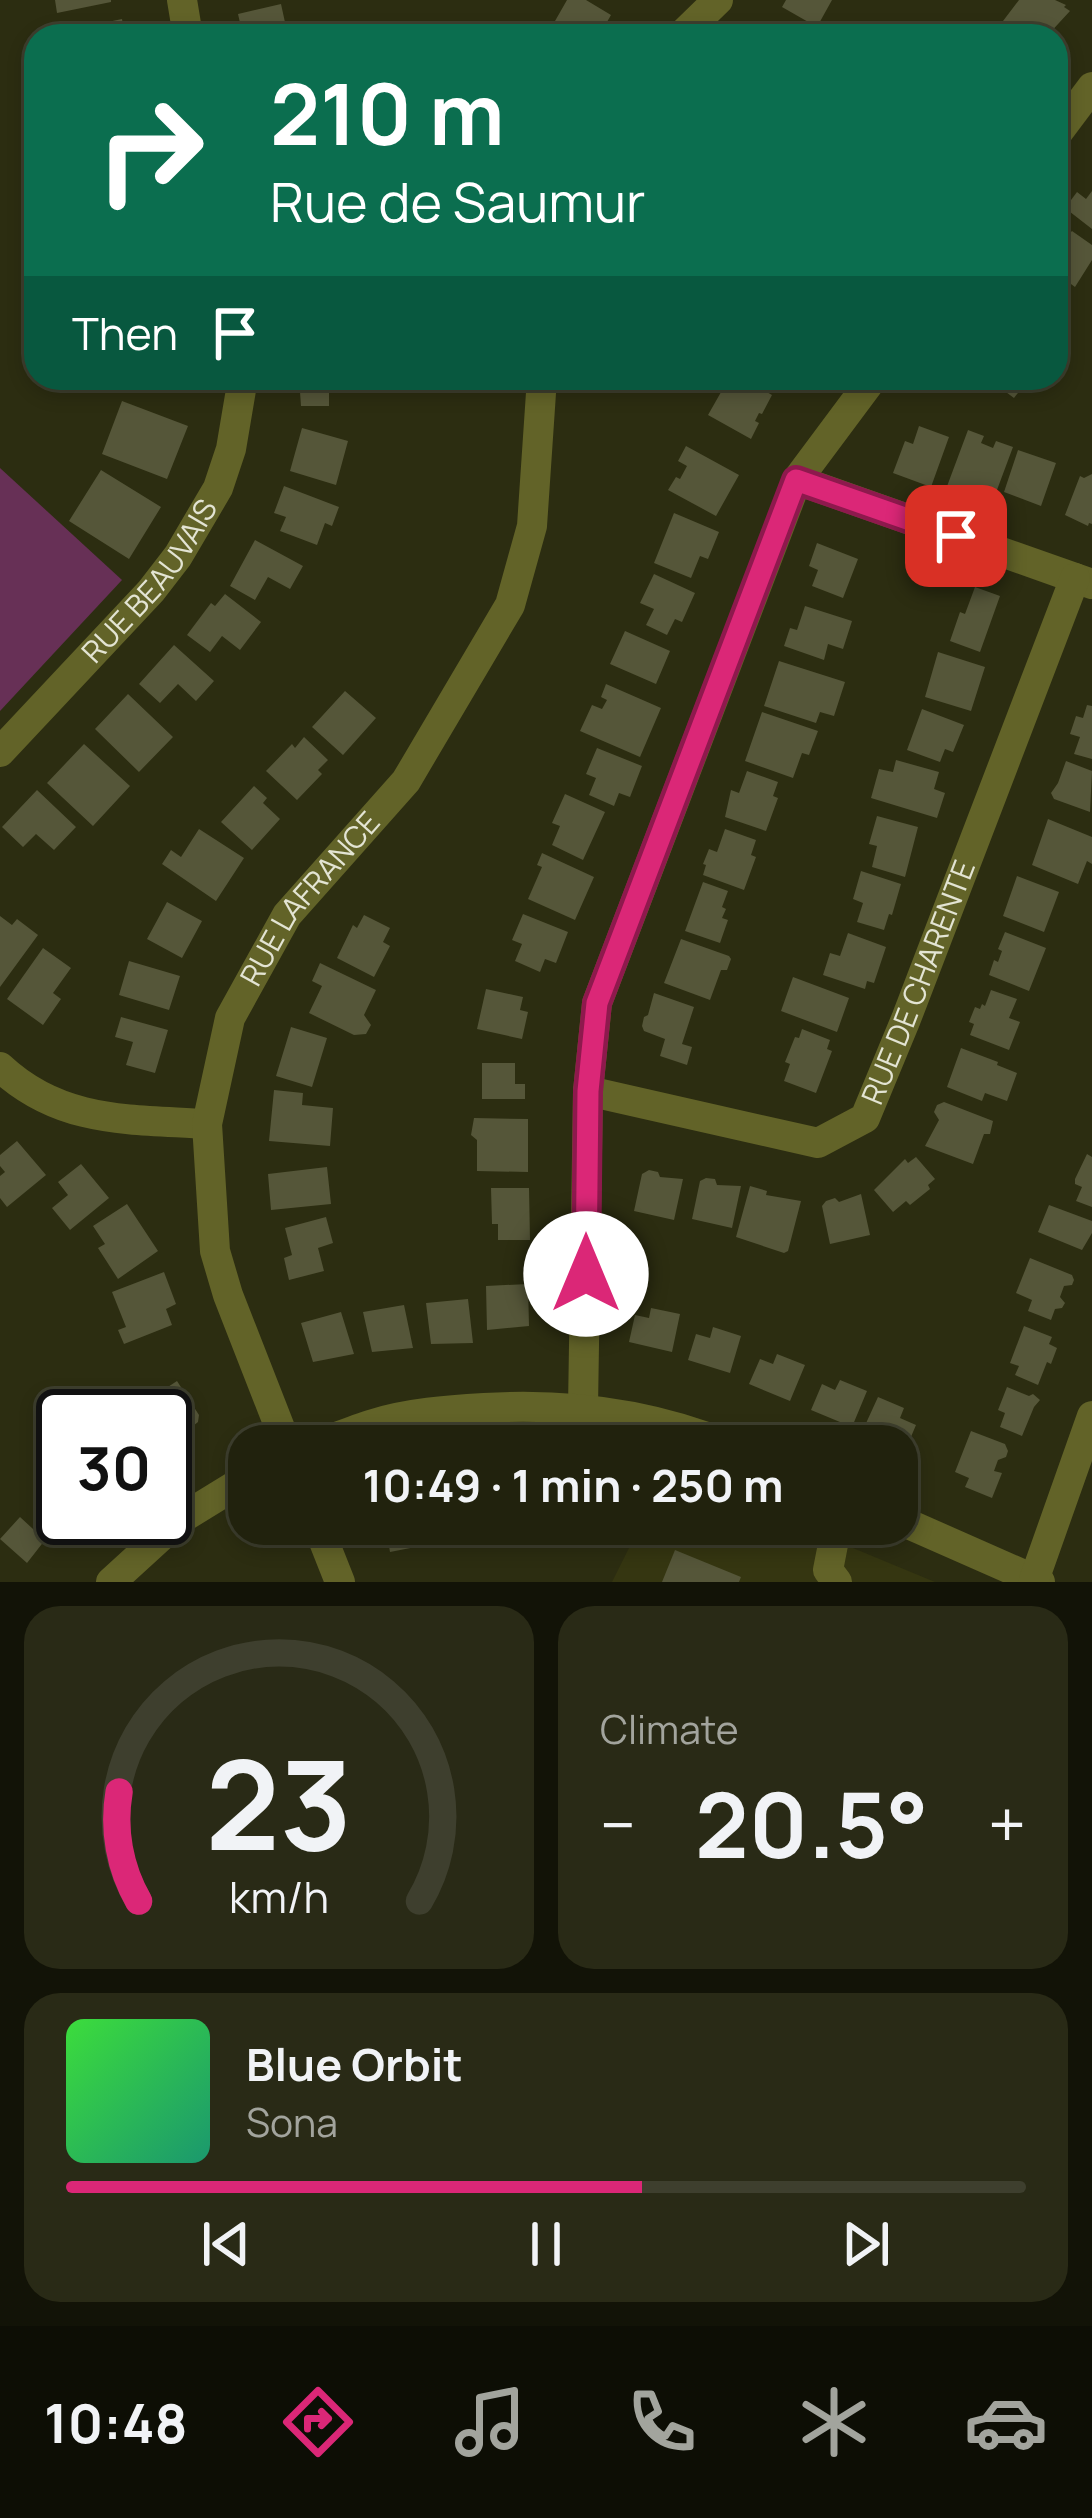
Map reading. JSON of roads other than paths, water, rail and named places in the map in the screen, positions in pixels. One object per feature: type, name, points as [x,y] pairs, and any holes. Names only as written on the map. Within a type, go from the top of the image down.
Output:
[{"type":"street","points":[[693,24],[718,0]]},
{"type":"street","points":[[1068,119],[1092,88]]},
{"type":"street","name":"RUE BEAUVAIS","points":[[0,752],[178,556],[218,488],[241,390]]},
{"type":"street","name":"RUE LAFRANCE","points":[[279,1425],[214,1251],[207,1124],[230,1018],[287,915],[406,781],[510,605],[532,526],[541,390]]},
{"type":"street","points":[[584,1408],[588,1091],[597,1003],[796,480],[864,390]]},
{"type":"street","points":[[796,480],[1083,581]]},
{"type":"street","name":"RUE DE CHARENTE","points":[[588,1091],[818,1143],[865,1118],[1083,581]]},
{"type":"street","points":[[0,1067],[40,1098],[104,1118],[207,1124]]},
{"type":"street","points":[[369,1425],[423,1414],[536,1405],[584,1408],[666,1425]]},
{"type":"street","points":[[918,1528],[1037,1581],[1092,1416]]},
{"type":"street","points":[[110,1582],[179,1520],[228,1490]]},
{"type":"street","points":[[325,1545],[340,1582]]},
{"type":"street","points":[[832,1545],[827,1570],[837,1582]]}]
